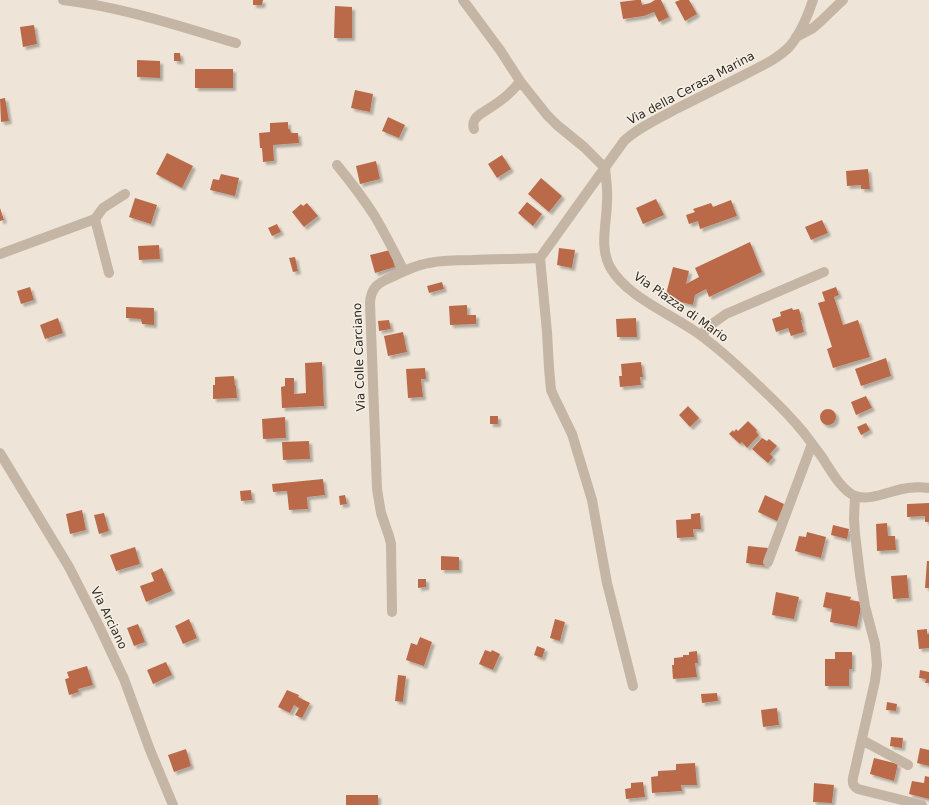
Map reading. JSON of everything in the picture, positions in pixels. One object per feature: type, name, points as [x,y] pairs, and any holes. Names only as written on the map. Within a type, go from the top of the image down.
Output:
[{"type":"street","points":[[63,0],[121,10],[182,26],[236,44]]},
{"type":"street","points":[[462,0],[547,116],[584,147],[605,168],[540,258],[552,390],[572,434],[592,500],[607,583],[633,686]]},
{"type":"street","name":"Via della Cerasa Marina","points":[[605,168],[621,144],[632,134],[657,119],[768,62],[785,50],[796,37],[814,0]]},
{"type":"street","name":"Via della Cerasa Marina","points":[[796,37],[820,22],[843,0]]},
{"type":"street","points":[[474,129],[473,124],[475,118],[505,98],[520,81]]},
{"type":"street","points":[[337,165],[373,214],[404,271]]},
{"type":"street","name":"Via Piazza di Mario","points":[[605,168],[608,200],[604,229],[604,245],[606,258],[618,278],[633,292],[700,336],[727,356],[768,394],[791,418],[839,482],[855,496]]},
{"type":"street","points":[[0,254],[94,219],[102,208],[125,194]]},
{"type":"street","points":[[94,219],[109,273]]},
{"type":"street","name":"Via Colle Carciano","points":[[392,612],[391,544],[378,502],[377,489],[370,299],[373,290],[378,284],[404,271],[428,263],[540,258]]},
{"type":"street","points":[[700,336],[712,324],[726,314],[824,272]]},
{"type":"street","points":[[768,562],[812,444]]},
{"type":"street","name":"Via Arciano","points":[[0,454],[69,567],[98,624],[126,683],[172,805]]},
{"type":"street","points":[[922,805],[858,788],[854,786],[853,782],[876,676],[877,660],[860,575],[854,519],[855,496],[868,497],[908,488],[929,487]]},
{"type":"street","points":[[862,740],[908,764]]},
{"type":"building","points":[[253,0],[263,0],[262,5],[253,5]]},
{"type":"building","points":[[641,0],[642,5],[655,0],[661,0],[669,17],[659,22],[654,12],[644,16],[623,19],[620,2]]},
{"type":"building","points":[[680,0],[689,0],[697,14],[685,21],[675,2]]},
{"type":"building","points":[[335,6],[352,7],[352,38],[334,38]]},
{"type":"building","points":[[34,25],[37,44],[23,47],[20,27]]},
{"type":"building","points":[[174,53],[180,53],[181,61],[174,61]]},
{"type":"building","points":[[137,60],[160,61],[160,78],[137,77]]},
{"type":"building","points":[[195,69],[233,69],[233,88],[195,88]]},
{"type":"building","points":[[355,90],[373,94],[370,112],[351,108]]},
{"type":"building","points":[[5,98],[9,121],[1,122],[0,99]]},
{"type":"building","points":[[388,117],[405,125],[399,138],[382,131]]},
{"type":"building","points":[[288,122],[288,129],[290,129],[291,133],[298,133],[299,143],[273,145],[274,161],[263,162],[259,133],[270,132],[270,123]]},
{"type":"building","points":[[167,153],[193,166],[182,188],[156,174]]},
{"type":"building","points":[[502,155],[511,169],[497,178],[488,164]]},
{"type":"building","points":[[376,161],[380,179],[360,184],[356,166]]},
{"type":"building","points":[[868,169],[870,189],[861,189],[861,185],[847,186],[846,171]]},
{"type":"building","points":[[221,174],[239,178],[235,196],[210,190],[213,179],[219,180]]},
{"type":"building","points":[[541,178],[562,196],[549,212],[528,194]]},
{"type":"building","points":[[135,198],[157,205],[151,224],[129,217]]},
{"type":"building","points":[[656,199],[664,215],[643,224],[636,208]]},
{"type":"building","points":[[731,200],[737,216],[700,229],[698,221],[689,224],[686,215],[695,212],[693,209],[711,203],[713,207]]},
{"type":"building","points":[[527,202],[542,214],[533,226],[518,213]]},
{"type":"building","points":[[307,203],[318,216],[304,227],[292,212],[301,204],[303,206]]},
{"type":"building","points":[[0,208],[4,220],[0,221]]},
{"type":"building","points":[[822,220],[828,233],[811,240],[805,227]]},
{"type":"building","points":[[277,224],[281,232],[272,236],[268,228]]},
{"type":"building","points":[[750,242],[762,272],[709,297],[706,289],[695,295],[693,305],[665,298],[673,267],[689,271],[686,284],[699,277],[695,268]]},
{"type":"building","points":[[159,245],[160,259],[139,260],[138,246]]},
{"type":"building","points":[[559,248],[575,250],[572,268],[557,265]]},
{"type":"building","points":[[390,250],[395,267],[375,273],[370,255]]},
{"type":"building","points":[[295,257],[298,271],[293,272],[289,258]]},
{"type":"building","points":[[442,282],[444,289],[429,293],[427,286]]},
{"type":"building","points":[[30,287],[34,300],[21,304],[17,291]]},
{"type":"building","points":[[836,287],[839,295],[834,297],[843,325],[858,320],[870,357],[833,368],[827,349],[832,347],[818,303],[825,301],[822,292]]},
{"type":"building","points":[[467,305],[467,315],[476,315],[476,324],[450,325],[449,306]]},
{"type":"building","points":[[126,307],[154,308],[154,325],[142,324],[141,319],[126,318]]},
{"type":"building","points":[[792,308],[793,310],[799,309],[804,332],[791,336],[788,328],[776,332],[772,319],[781,316],[780,312]]},
{"type":"building","points":[[58,318],[63,333],[45,339],[40,325]]},
{"type":"building","points":[[636,318],[637,337],[617,337],[616,319]]},
{"type":"building","points":[[389,320],[391,329],[379,331],[378,321]]},
{"type":"building","points":[[403,332],[407,352],[388,356],[384,336]]},
{"type":"building","points":[[886,358],[891,376],[861,386],[855,369]]},
{"type":"building","points":[[322,362],[324,406],[282,408],[281,387],[285,386],[285,378],[294,378],[294,394],[306,393],[305,363]]},
{"type":"building","points":[[641,362],[643,377],[640,377],[641,385],[620,387],[619,376],[622,376],[621,364]]},
{"type":"building","points":[[425,368],[426,379],[421,379],[423,397],[408,398],[406,369]]},
{"type":"building","points":[[234,376],[237,398],[213,399],[213,385],[215,385],[215,377]]},
{"type":"building","points":[[866,396],[872,408],[856,415],[851,402]]},
{"type":"building","points":[[688,406],[699,418],[690,427],[679,415]]},
{"type":"building","points":[[828,409],[835,414],[836,417],[831,424],[828,425],[821,420],[820,417],[825,410]]},
{"type":"building","points":[[490,416],[498,416],[498,424],[490,424]]},
{"type":"building","points":[[285,417],[286,438],[263,439],[262,419]]},
{"type":"building","points":[[748,421],[757,430],[756,432],[759,435],[747,448],[742,442],[740,444],[729,434],[733,430],[734,432],[736,429],[738,431]]},
{"type":"building","points":[[866,423],[870,430],[861,435],[857,427]]},
{"type":"building","points":[[762,438],[767,441],[769,439],[777,446],[770,454],[773,457],[768,463],[752,449]]},
{"type":"building","points":[[309,441],[310,459],[283,460],[282,442]]},
{"type":"building","points":[[323,479],[325,495],[307,497],[308,509],[289,510],[287,491],[273,492],[272,484]]},
{"type":"building","points":[[251,490],[252,500],[241,501],[240,491]]},
{"type":"building","points":[[345,495],[347,504],[340,505],[339,496]]},
{"type":"building","points":[[765,495],[784,504],[777,521],[758,512]]},
{"type":"building","points":[[929,503],[929,522],[925,522],[925,516],[907,517],[907,504]]},
{"type":"building","points":[[82,510],[86,530],[70,534],[66,514]]},
{"type":"building","points":[[104,513],[109,531],[99,534],[94,515]]},
{"type":"building","points":[[700,513],[701,529],[693,529],[694,537],[677,538],[676,520],[691,519],[691,514]]},
{"type":"building","points":[[887,523],[888,536],[895,536],[896,550],[877,551],[876,524]]},
{"type":"building","points":[[833,525],[849,529],[847,539],[831,535]]},
{"type":"building","points":[[807,532],[826,537],[821,558],[795,551],[799,536],[806,537]]},
{"type":"building","points":[[748,546],[768,548],[766,566],[746,563]]},
{"type":"building","points":[[135,547],[140,564],[116,571],[110,555]]},
{"type":"building","points":[[441,556],[459,557],[459,570],[441,570]]},
{"type":"building","points":[[927,561],[929,561],[929,588],[925,588]]},
{"type":"building","points":[[162,568],[172,591],[146,602],[140,586],[154,581],[151,573]]},
{"type":"building","points":[[907,575],[909,598],[893,599],[891,576]]},
{"type":"building","points":[[418,579],[426,579],[426,587],[418,588]]},
{"type":"building","points":[[776,592],[799,597],[794,619],[772,615]]},
{"type":"building","points":[[826,592],[851,597],[850,600],[862,602],[857,627],[830,622],[832,609],[823,607]]},
{"type":"building","points":[[189,619],[197,638],[183,644],[175,626]]},
{"type":"building","points":[[555,619],[565,622],[560,641],[550,638]]},
{"type":"building","points":[[138,624],[145,642],[134,646],[127,628]]},
{"type":"building","points":[[927,629],[927,634],[929,634],[929,648],[919,649],[917,630]]},
{"type":"building","points":[[420,637],[432,642],[424,666],[406,660],[411,643],[417,645]]},
{"type":"building","points":[[537,646],[545,649],[542,658],[534,655]]},
{"type":"building","points":[[485,650],[491,652],[492,650],[500,654],[493,670],[479,664]]},
{"type":"building","points":[[697,651],[698,663],[695,663],[697,677],[673,679],[672,665],[674,665],[674,658],[683,657],[683,655],[689,655],[689,652]]},
{"type":"building","points":[[835,652],[852,652],[852,669],[849,669],[849,686],[825,686],[825,659],[835,659]]},
{"type":"building","points":[[166,662],[172,675],[153,684],[147,670]]},
{"type":"building","points":[[87,666],[93,685],[78,689],[79,692],[69,695],[65,679],[69,678],[67,672]]},
{"type":"building","points":[[920,670],[929,672],[929,683],[925,683],[926,679],[919,678]]},
{"type":"building","points":[[398,675],[406,676],[403,702],[395,701]]},
{"type":"building","points":[[287,690],[299,695],[298,697],[310,703],[302,718],[295,715],[299,708],[294,705],[290,713],[278,707]]},
{"type":"building","points":[[717,693],[718,701],[702,703],[701,694]]},
{"type":"building","points":[[887,702],[897,704],[896,711],[886,710]]},
{"type":"building","points":[[777,708],[779,725],[763,727],[761,710]]},
{"type":"building","points":[[891,737],[903,738],[902,748],[890,746]]},
{"type":"building","points":[[920,748],[929,750],[929,766],[917,763]]},
{"type":"building","points":[[186,749],[191,766],[174,772],[168,755]]},
{"type":"building","points":[[874,758],[898,764],[894,781],[870,774]]},
{"type":"building","points":[[695,763],[697,785],[681,785],[682,791],[652,793],[651,777],[658,776],[658,771],[676,770],[676,764]]},
{"type":"building","points":[[925,776],[929,777],[929,799],[909,794],[912,781],[924,783]]},
{"type":"building","points":[[643,782],[645,797],[626,799],[625,789],[631,788],[631,783]]},
{"type":"building","points":[[814,783],[834,785],[832,803],[813,802]]},
{"type":"building","points":[[346,795],[378,795],[378,805],[346,805]]}]
